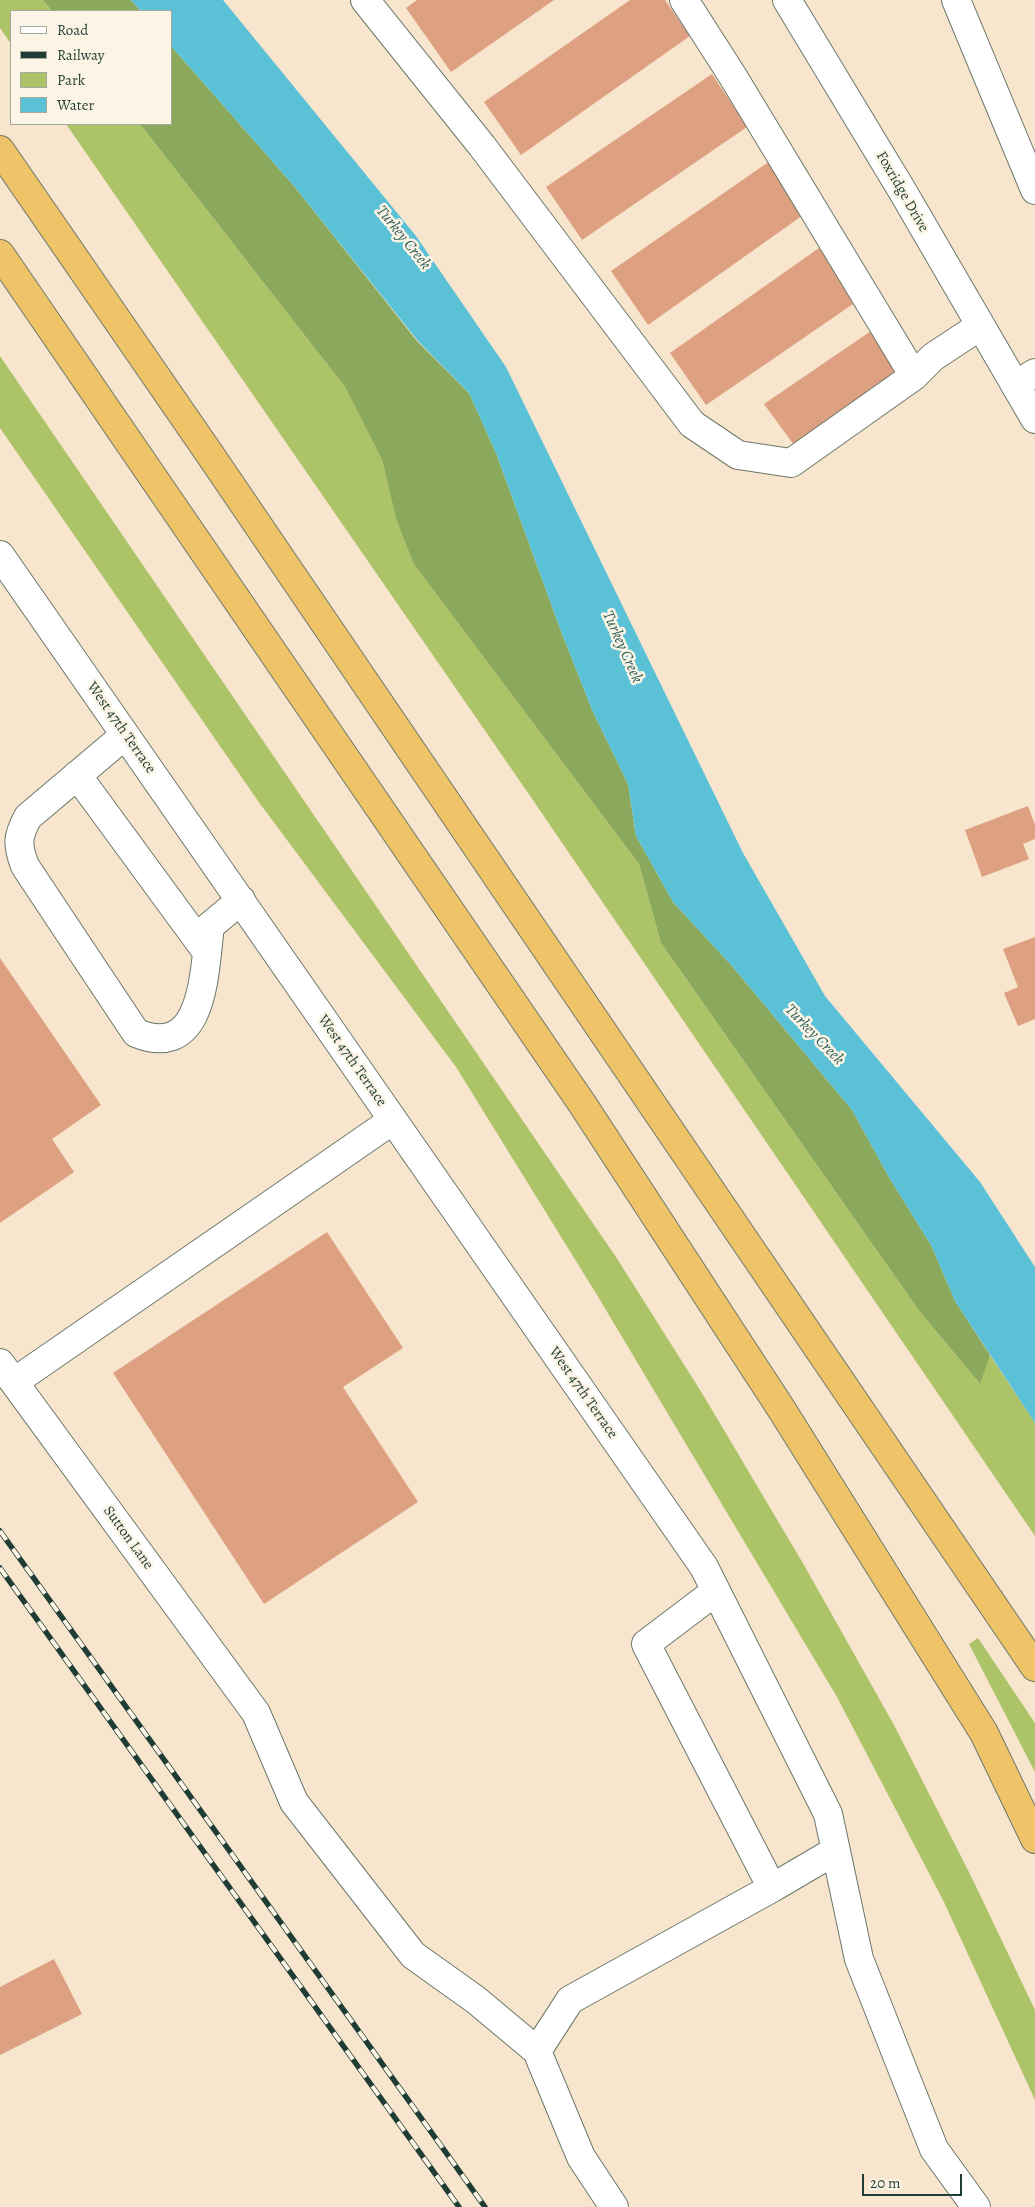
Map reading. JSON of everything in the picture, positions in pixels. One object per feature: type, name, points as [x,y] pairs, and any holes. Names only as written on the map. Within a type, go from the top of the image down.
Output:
[{"type":"highway","points":[[0,150],[1035,1667]]},
{"type":"highway","points":[[0,254],[583,1106],[782,1410],[984,1733],[1035,1839]]},
{"type":"street","points":[[365,0],[482,146],[692,424],[738,454],[791,464],[914,376],[934,357],[980,326]]},
{"type":"street","points":[[684,0],[732,75],[914,376]]},
{"type":"street","name":"Foxridge Drive","points":[[787,0],[980,326],[1025,379],[1035,420]]},
{"type":"street","points":[[956,0],[1035,190]]},
{"type":"street","name":"West 47th Terrace","points":[[0,555],[704,1567],[828,1814],[859,1959],[934,2149],[976,2207]]},
{"type":"street","points":[[125,735],[28,817],[21,830],[18,848],[25,866],[136,1032],[152,1039],[173,1037],[190,1022],[200,1000],[210,926],[240,900]]},
{"type":"street","points":[[77,775],[206,952]]},
{"type":"street","points":[[7,1372],[393,1120]]},
{"type":"street","name":"Sutton Lane","points":[[7,1372],[256,1713],[294,1802],[413,1955],[476,2000],[537,2051]]},
{"type":"street","points":[[716,1591],[646,1644],[772,1888]]},
{"type":"street","points":[[614,2207],[581,2157],[537,2051],[570,2000],[835,1851]]},
{"type":"green space","points":[[0,0],[43,0],[51,10],[10,10],[10,43],[0,28]]},
{"type":"green space","points":[[43,0],[131,0],[140,10],[51,10]]},
{"type":"green space","points":[[172,47],[294,186],[417,341],[469,393],[496,453],[562,634],[593,712],[628,784],[636,836],[673,902],[732,966],[852,1110],[890,1179],[931,1245],[955,1301],[990,1355],[980,1384],[920,1312],[661,943],[639,864],[413,563],[396,518],[382,460],[345,387],[141,125],[172,125]]},
{"type":"green space","points":[[67,125],[141,125],[345,387],[382,460],[396,517],[413,563],[639,864],[661,943],[920,1312],[979,1383],[990,1355],[1035,1423],[1035,1536],[526,790]]},
{"type":"green space","points":[[0,356],[616,1257],[702,1393],[804,1565],[894,1725],[970,1874],[1035,2010],[1035,2100],[943,1900],[837,1697],[597,1295],[456,1067],[258,801],[0,428]]},
{"type":"green space","points":[[978,1638],[1035,1723],[1035,1772],[969,1644]]},
{"type":"water","name":"Turkey Creek","points":[[131,0],[223,0],[416,236],[506,367],[743,853],[825,996],[980,1182],[1035,1267],[1035,1423],[955,1301],[931,1245],[890,1179],[852,1110],[732,966],[673,902],[636,836],[628,784],[593,712],[562,634],[496,453],[469,393],[418,341],[294,186],[172,47],[172,10],[140,10]]},
{"type":"building","points":[[417,0],[554,0],[451,72],[406,8]]},
{"type":"building","points":[[630,0],[665,0],[690,36],[521,155],[484,102]]},
{"type":"building","points":[[712,74],[747,127],[582,240],[546,187]]},
{"type":"building","points":[[770,161],[806,213],[648,325],[611,271]]},
{"type":"building","points":[[819,248],[856,302],[706,405],[670,353]]},
{"type":"building","points":[[871,331],[900,374],[794,445],[764,404]]},
{"type":"building","points":[[1028,806],[1035,825],[1035,839],[1023,844],[1029,859],[982,877],[965,830]]},
{"type":"building","points":[[1035,937],[1035,1019],[1018,1026],[1004,993],[1018,987],[1003,949]]},
{"type":"building","points":[[0,958],[101,1105],[52,1139],[74,1172],[0,1223]]},
{"type":"building","points":[[327,1232],[403,1348],[343,1387],[418,1502],[264,1604],[113,1373]]},
{"type":"building","points":[[54,1959],[82,2014],[0,2055],[0,1987]]},
{"type":"railway","points":[[0,1531],[485,2207]]},
{"type":"railway","points":[[0,1568],[459,2207]]}]
